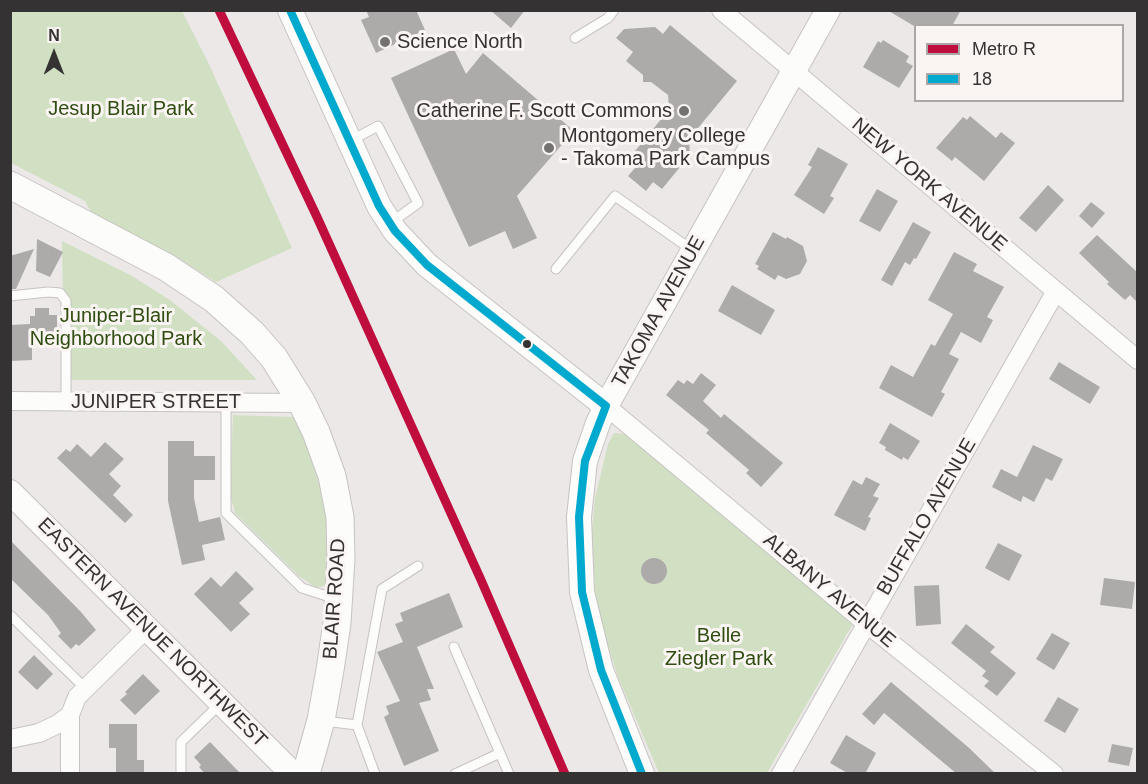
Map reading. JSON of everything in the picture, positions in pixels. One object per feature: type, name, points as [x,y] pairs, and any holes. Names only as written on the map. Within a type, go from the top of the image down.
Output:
[{"type":"main road","name":"BLAIR ROAD","points":[[10,185],[166,267],[214,299],[252,333],[274,358],[302,403],[316,432],[332,476],[338,507],[341,559],[332,658],[321,720],[306,774]]},
{"type":"street","points":[[290,10],[379,206],[395,231],[427,265],[606,406]]},
{"type":"street","name":"NEW YORK AVENUE","points":[[721,10],[1137,360]]},
{"type":"street","name":"TAKOMA AVENUE","points":[[642,774],[601,670],[582,592],[579,517],[585,461],[606,406],[828,10]]},
{"type":"street","name":"BUFFALO AVENUE","points":[[781,774],[1056,291]]},
{"type":"street","name":"JUNIPER STREET","points":[[10,401],[302,403]]},
{"type":"street","name":"ALBANY AVENUE","points":[[606,406],[866,622],[1054,774]]},
{"type":"street","name":"EASTERN AVENUE NORTHWEST","points":[[10,492],[293,774]]},
{"type":"street","points":[[70,774],[70,715],[77,697],[147,628]]},
{"type":"street","points":[[10,739],[39,733],[70,715]]},
{"type":"lane","points":[[575,38],[608,18],[614,10]]},
{"type":"lane","points":[[349,142],[378,126],[418,203],[390,223]]},
{"type":"lane","points":[[556,269],[615,196],[694,251]]},
{"type":"lane","points":[[10,296],[48,291],[60,293],[66,301],[66,401]]},
{"type":"lane","points":[[226,403],[226,513],[302,588],[339,600]]},
{"type":"lane","points":[[375,774],[357,725],[382,589],[418,566]]},
{"type":"lane","points":[[10,615],[85,688]]},
{"type":"lane","points":[[454,647],[509,774]]},
{"type":"lane","points":[[181,774],[181,742],[222,702]]},
{"type":"lane","points":[[321,720],[357,725]]},
{"type":"lane","points":[[455,774],[500,753]]},
{"type":"green space","name":"Jesup Blair Park","points":[[10,11],[182,11],[208,62],[292,248],[216,282],[180,259],[92,214],[85,201],[11,163]]},
{"type":"green space","name":"Juniper-Blair Neighborhood Park","points":[[62,241],[132,276],[170,300],[222,342],[257,380],[64,380]]},
{"type":"green space","points":[[233,415],[293,417],[301,424],[320,488],[330,534],[327,586],[315,587],[299,576],[235,513],[230,494]]},
{"type":"green space","name":"Belle Ziegler Park","points":[[614,433],[625,434],[854,622],[767,773],[659,773],[618,677],[596,598],[591,542],[595,498],[608,444]]},
{"type":"building","name":"Science North","points":[[366,10],[416,10],[425,30],[376,53],[361,20],[369,17]]},
{"type":"building","points":[[490,10],[525,10],[511,28]]},
{"type":"building","points":[[887,10],[961,10],[953,24],[914,24],[914,26]]},
{"type":"building","name":"Catherine F. Scott Commons","points":[[670,25],[737,81],[689,139],[690,155],[662,189],[653,182],[646,191],[628,176],[635,168],[627,161],[662,118],[670,118],[668,95],[651,82],[643,82],[643,75],[626,61],[633,52],[616,38],[624,29],[655,27],[663,34]]},
{"type":"building","points":[[883,40],[909,56],[906,62],[913,66],[899,88],[863,67],[878,41],[881,43]]},
{"type":"building","points":[[454,49],[466,74],[483,53],[574,131],[517,196],[537,238],[513,249],[505,231],[469,247],[391,78]]},
{"type":"building","points":[[970,116],[996,138],[1001,132],[1015,143],[984,181],[955,157],[952,161],[936,148],[963,117],[967,120]]},
{"type":"building","points":[[818,147],[848,164],[830,196],[834,198],[824,214],[794,195],[812,167],[808,165]]},
{"type":"building","points":[[1048,185],[1064,200],[1036,232],[1019,218]]},
{"type":"building","points":[[877,189],[898,201],[880,232],[859,221]]},
{"type":"building","points":[[1091,202],[1105,213],[1092,228],[1079,216]]},
{"type":"building","points":[[913,222],[931,232],[916,259],[914,258],[910,265],[905,262],[892,286],[881,280]]},
{"type":"building","points":[[773,232],[803,246],[807,261],[800,274],[786,279],[778,275],[775,280],[757,269],[759,266],[755,264]]},
{"type":"building","points":[[1097,235],[1137,272],[1137,302],[1130,295],[1125,300],[1079,253]]},
{"type":"building","points":[[37,239],[63,252],[50,277],[36,271]]},
{"type":"building","points":[[34,249],[16,289],[10,289],[10,256]]},
{"type":"building","points":[[954,252],[977,264],[973,271],[1004,287],[987,317],[993,320],[981,343],[961,332],[949,354],[959,359],[941,392],[945,394],[932,417],[879,388],[891,365],[913,377],[931,344],[935,346],[953,314],[928,300]]},
{"type":"building","points":[[732,285],[775,310],[761,335],[718,311]]},
{"type":"building","points":[[35,308],[49,308],[49,315],[57,315],[57,344],[32,344],[32,360],[10,361],[10,325],[30,324],[30,316],[35,316]]},
{"type":"building","points":[[1059,362],[1100,387],[1090,404],[1049,379]]},
{"type":"building","points":[[701,373],[716,385],[703,401],[721,418],[724,414],[783,463],[761,487],[746,473],[749,470],[706,433],[709,430],[666,395],[678,380],[684,384],[687,380],[693,384]]},
{"type":"building","points":[[890,423],[920,441],[908,460],[903,457],[902,460],[885,450],[886,447],[879,443]]},
{"type":"building","points":[[168,441],[194,441],[194,456],[215,456],[215,480],[194,480],[194,498],[199,522],[220,517],[225,540],[202,545],[205,560],[182,565],[168,501]]},
{"type":"building","points":[[105,442],[124,459],[109,474],[121,486],[113,495],[133,515],[125,523],[57,458],[66,449],[70,452],[77,444],[91,457]]},
{"type":"building","points":[[1033,445],[1063,459],[1052,481],[1046,478],[1034,502],[1023,496],[1021,502],[992,487],[1001,469],[1017,477]]},
{"type":"building","points":[[866,477],[880,484],[873,496],[879,498],[868,517],[871,518],[865,531],[834,515],[853,480],[862,485]]},
{"type":"building","points":[[10,540],[96,630],[79,646],[76,644],[71,649],[58,636],[61,633],[48,615],[10,578]]},
{"type":"building","points":[[998,543],[1022,555],[1009,581],[985,568]]},
{"type":"building","points":[[654,558],[663,562],[667,571],[663,580],[654,584],[645,580],[641,571],[645,562]]},
{"type":"building","points":[[236,571],[254,589],[239,603],[250,614],[231,632],[194,594],[211,577],[221,587]]},
{"type":"building","points":[[1104,578],[1135,582],[1132,609],[1100,605]]},
{"type":"building","points":[[939,585],[941,624],[916,626],[914,586]]},
{"type":"building","points":[[449,593],[463,627],[417,647],[434,689],[427,689],[431,700],[419,703],[439,751],[404,766],[384,717],[389,714],[386,706],[400,701],[377,652],[403,642],[395,624],[403,621],[400,613]]},
{"type":"building","points":[[966,624],[995,647],[990,652],[1016,673],[997,696],[984,686],[989,681],[982,676],[986,671],[951,643]]},
{"type":"building","points":[[1052,633],[1070,643],[1054,670],[1036,659]]},
{"type":"building","points":[[34,655],[53,674],[37,690],[18,672]]},
{"type":"building","points":[[143,674],[160,691],[135,715],[120,700]]},
{"type":"building","points":[[891,682],[968,747],[996,774],[957,774],[884,713],[874,725],[862,714]]},
{"type":"building","points":[[1058,697],[1079,709],[1065,733],[1044,721]]},
{"type":"building","points":[[109,724],[137,724],[137,760],[144,760],[144,774],[116,774],[116,748],[109,748]]},
{"type":"building","points":[[846,735],[876,753],[865,774],[849,774],[830,763]]},
{"type":"building","points":[[210,742],[241,774],[205,774],[194,757]]},
{"type":"building","points":[[1112,744],[1133,748],[1129,766],[1108,762]]},
{"type":"metro line","name":"R","points":[[219,10],[317,217],[481,580],[565,774]]},
{"type":"transit line","name":"18","points":[[290,10],[379,206],[395,231],[427,265],[606,406],[585,461],[579,517],[582,592],[601,670],[642,774]]},
{"type":"place","name":"Science North","points":[[385,42]]},
{"type":"place","name":"Catherine F. Scott Commons","points":[[684,111]]},
{"type":"place","name":"Montgomery College - Takoma Park Campus","points":[[549,148]]}]
